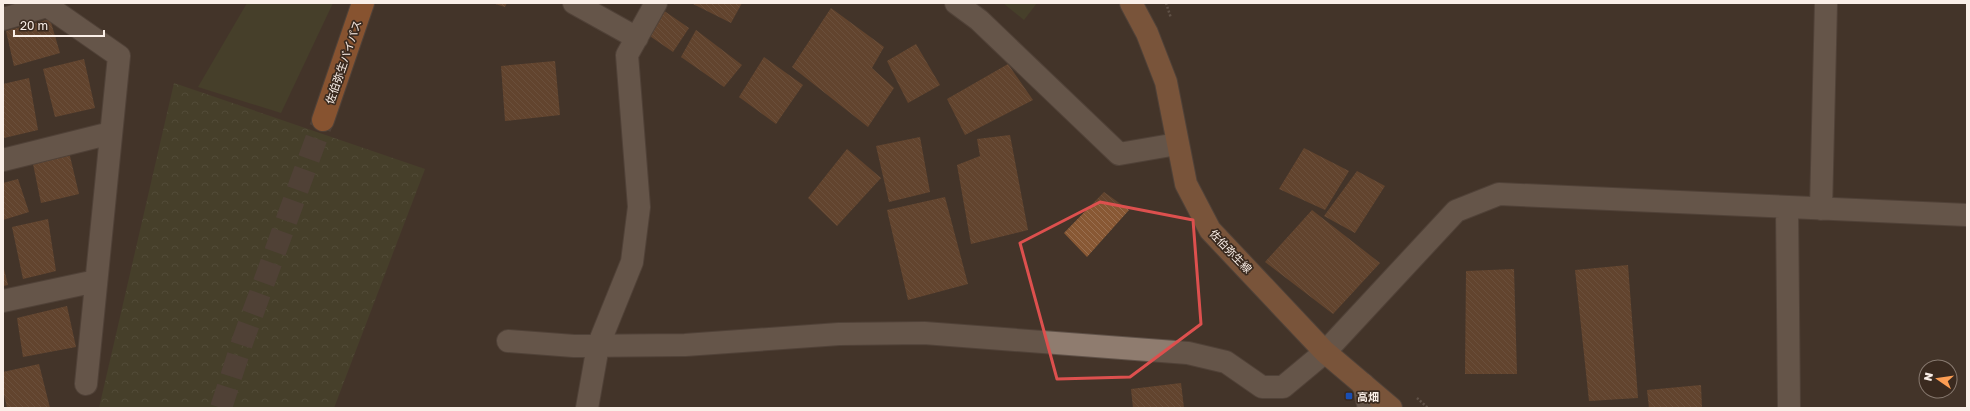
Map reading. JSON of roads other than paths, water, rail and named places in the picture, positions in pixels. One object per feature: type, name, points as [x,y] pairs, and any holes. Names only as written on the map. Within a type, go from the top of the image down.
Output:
[{"type":"highway","name":"佐伯弥生バイパス","points":[[323,120],[363,3]]},
{"type":"main road","name":"佐伯弥生線","points":[[1131,3],[1147,33],[1166,82],[1186,184],[1210,230],[1325,352],[1391,408]]},
{"type":"street","points":[[574,3],[637,38]]},
{"type":"street","points":[[587,408],[598,346],[632,262],[639,207],[627,55],[656,3]]},
{"type":"street","points":[[956,3],[979,20],[1119,154],[1177,144]]},
{"type":"street","points":[[1821,209],[1826,3]]},
{"type":"street","points":[[3,19],[45,4],[119,56],[86,384]]},
{"type":"street","points":[[3,160],[111,133]]},
{"type":"street","points":[[508,341],[598,346],[685,345],[840,334],[924,333],[1188,353],[1226,362],[1262,386],[1283,388],[1325,352],[1456,210],[1498,194],[1967,215]]},
{"type":"street","points":[[1787,207],[1789,408]]},
{"type":"street","points":[[3,301],[96,281]]},
{"type":"street","points":[[1364,384],[1369,408]]},
{"type":"tunnel","points":[[221,408],[243,340],[323,120]]},
{"type":"place","name":"高畑","points":[[1349,396]]}]
